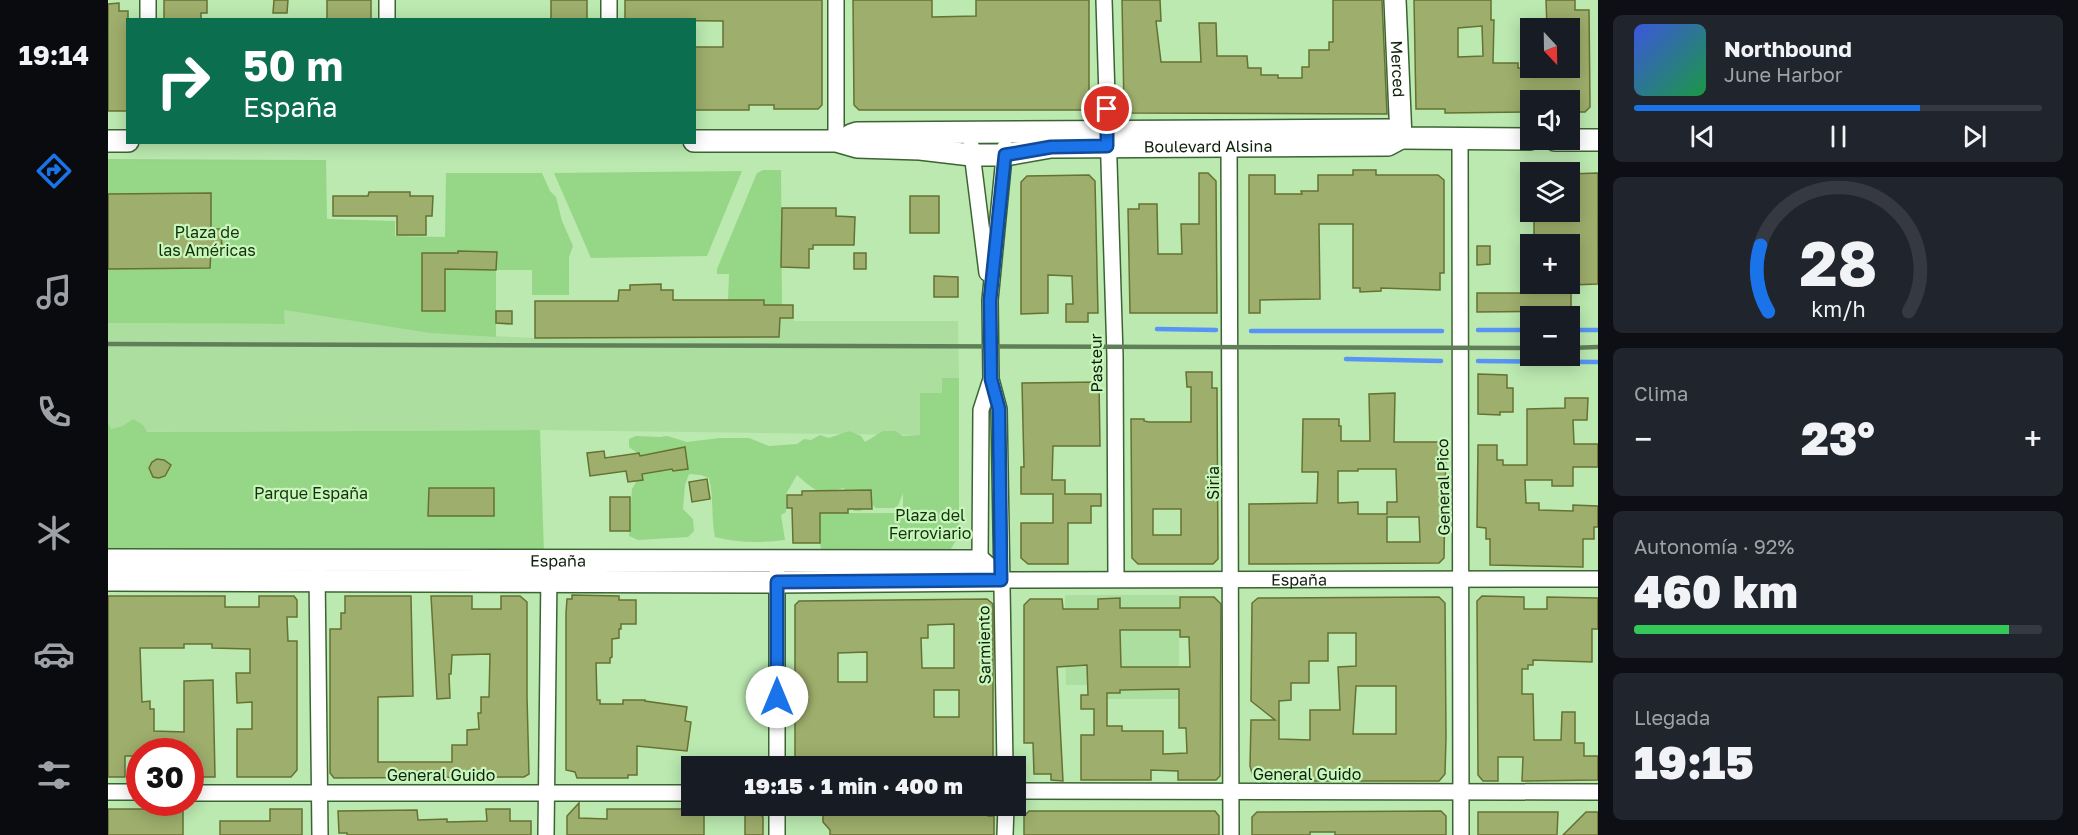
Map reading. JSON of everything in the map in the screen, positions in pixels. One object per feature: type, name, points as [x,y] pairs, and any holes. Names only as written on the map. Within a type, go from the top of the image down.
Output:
[{"type":"street","points":[[148,0],[148,18]]},
{"type":"street","points":[[387,0],[387,18]]},
{"type":"street","points":[[609,0],[609,18]]},
{"type":"street","points":[[836,0],[836,141]]},
{"type":"street","name":"Pasteur","points":[[1104,0],[1115,356],[1116,579]]},
{"type":"street","name":"Merced","points":[[1395,0],[1401,138]]},
{"type":"street","name":"Boulevard Alsina","points":[[836,141],[857,133],[1005,131],[1107,139],[1229,138],[1388,130],[1401,138],[1520,139]]},
{"type":"street","name":"Sarmiento","points":[[1005,131],[1005,155],[990,300],[991,379],[999,409],[1005,756]]},
{"type":"street","name":"Sarmiento","points":[[971,132],[971,155],[990,300]]},
{"type":"street","name":"Siria","points":[[1229,138],[1231,835]]},
{"type":"street","name":"Boulevard Alsina","points":[[696,141],[836,141],[857,147],[920,149],[971,155],[1005,155],[1107,139]]},
{"type":"street","name":"General Pico","points":[[1460,139],[1461,835]]},
{"type":"street","points":[[1580,140],[1598,140]]},
{"type":"street","points":[[108,141],[126,141]]},
{"type":"street","name":"Sarmiento","points":[[980,561],[981,410],[991,379]]},
{"type":"street","name":"España","points":[[108,560],[317,570],[777,572],[1001,580],[1598,579]]},
{"type":"street","points":[[980,561],[1001,580]]},
{"type":"street","name":"España","points":[[777,572],[980,561]]},
{"type":"street","points":[[317,570],[320,835]]},
{"type":"street","name":"España","points":[[108,580],[317,570]]},
{"type":"street","points":[[546,835],[549,571]]},
{"type":"street","points":[[777,572],[777,756]]},
{"type":"street","name":"General Guido","points":[[1026,791],[1598,792]]},
{"type":"street","points":[[108,792],[126,792]]},
{"type":"street","name":"General Guido","points":[[204,792],[681,793]]},
{"type":"street","points":[[777,816],[777,835]]},
{"type":"street","points":[[1005,835],[1006,816]]},
{"type":"shaded area","points":[[284,310],[429,333],[535,338],[779,337],[780,318],[793,318],[794,321],[958,321],[959,378],[942,378],[942,393],[920,435],[540,430],[108,432],[108,323],[285,324]]},
{"type":"shaded area","points":[[1065,595],[1179,595],[1179,699],[1093,699],[1093,685],[1066,685]]},
{"type":"green space","name":"Plaza de las Américas","points":[[108,159],[326,160],[327,219],[395,221],[395,236],[445,237],[446,173],[542,173],[550,191],[556,197],[562,221],[573,246],[569,257],[569,295],[532,295],[532,270],[496,270],[496,337],[429,333],[284,310],[285,324],[108,323]]},
{"type":"green space","points":[[763,170],[781,170],[782,305],[764,305],[764,300],[728,300],[729,274],[717,274],[717,269],[757,173]]},
{"type":"green space","points":[[742,171],[707,256],[591,258],[554,173]]},
{"type":"green space","name":"Plaza del Ferroviario","points":[[942,378],[959,378],[959,535],[948,554],[822,554],[820,513],[903,513],[903,493],[897,508],[876,508],[869,502],[861,511],[854,511],[844,488],[828,491],[814,489],[797,475],[786,494],[786,512],[781,515],[785,540],[750,542],[715,537],[709,478],[689,474],[685,485],[683,509],[693,519],[694,531],[688,537],[638,540],[629,536],[632,489],[648,461],[629,447],[629,439],[636,436],[667,436],[687,442],[720,438],[749,438],[769,446],[797,444],[804,439],[811,440],[820,435],[829,438],[849,431],[861,436],[865,442],[883,431],[895,431],[903,436],[920,435],[920,393],[942,393]]},
{"type":"green space","name":"Parque España","points":[[133,419],[143,425],[147,432],[540,430],[544,553],[108,553],[108,423],[111,429],[123,426]]},
{"type":"building","points":[[164,0],[207,0],[207,13],[201,13],[201,18],[164,18]]},
{"type":"building","points":[[274,0],[288,0],[287,13],[273,13]]},
{"type":"building","points":[[327,0],[371,0],[371,18],[327,18]]},
{"type":"building","points":[[551,0],[587,0],[587,18],[551,18]]},
{"type":"building","points":[[625,0],[822,0],[822,105],[818,109],[774,109],[774,105],[749,105],[749,110],[696,110],[696,47],[723,47],[723,21],[696,21],[696,18],[625,18]]},
{"type":"building","points":[[853,0],[932,0],[932,17],[976,16],[976,0],[1089,0],[1089,104],[1085,110],[859,110],[854,105]]},
{"type":"building","points":[[1122,0],[1160,0],[1161,21],[1156,21],[1161,62],[1201,62],[1199,23],[1216,23],[1217,56],[1247,56],[1248,68],[1261,68],[1261,75],[1302,78],[1302,67],[1309,67],[1309,50],[1329,50],[1329,42],[1333,42],[1333,0],[1382,0],[1387,114],[1131,113],[1124,107]]},
{"type":"building","points":[[1414,0],[1491,0],[1491,20],[1494,20],[1493,63],[1518,63],[1520,78],[1580,78],[1580,18],[1547,18],[1546,0],[1575,0],[1575,10],[1589,10],[1590,107],[1585,112],[1580,112],[1580,90],[1520,90],[1520,112],[1445,113],[1445,109],[1416,109]],"holes":[[[1482,26],[1483,56],[1458,57],[1458,28]]]},
{"type":"building","points":[[119,3],[119,11],[128,11],[128,18],[126,18],[126,111],[108,111],[108,4]]},
{"type":"building","points":[[1353,170],[1376,170],[1376,175],[1438,175],[1444,180],[1444,273],[1440,273],[1440,290],[1381,288],[1381,291],[1360,292],[1360,288],[1353,288],[1353,224],[1319,224],[1320,299],[1260,300],[1260,313],[1249,313],[1249,175],[1275,175],[1275,194],[1302,194],[1301,191],[1318,191],[1318,175],[1353,175]]},
{"type":"building","points":[[1199,173],[1208,173],[1216,181],[1217,313],[1130,313],[1128,209],[1139,209],[1139,204],[1157,204],[1158,254],[1182,254],[1181,224],[1199,224]]},
{"type":"building","points":[[1598,173],[1598,284],[1580,285],[1580,234],[1534,234],[1534,222],[1580,222],[1580,174]]},
{"type":"building","points":[[1089,175],[1095,181],[1098,313],[1088,313],[1088,322],[1066,322],[1066,304],[1073,304],[1072,276],[1048,275],[1048,313],[1021,314],[1021,182],[1027,176]]},
{"type":"building","points":[[369,192],[410,192],[410,196],[433,196],[432,216],[426,216],[426,235],[397,235],[397,216],[333,216],[333,196],[368,196]]},
{"type":"building","points":[[211,193],[211,229],[221,229],[222,250],[211,250],[210,268],[108,269],[108,194]]},
{"type":"building","points":[[910,196],[939,196],[939,233],[910,233]]},
{"type":"building","points":[[782,208],[836,208],[836,216],[855,217],[854,245],[813,245],[813,249],[809,249],[809,268],[781,267]]},
{"type":"building","points":[[1477,246],[1490,246],[1490,264],[1477,265]]},
{"type":"building","points":[[458,251],[497,252],[496,270],[445,269],[445,311],[422,311],[422,253],[458,253]]},
{"type":"building","points":[[854,253],[866,253],[866,269],[854,269]]},
{"type":"building","points":[[934,276],[958,277],[958,297],[934,297]]},
{"type":"building","points":[[661,284],[661,290],[673,290],[673,300],[764,300],[764,305],[793,305],[793,318],[780,318],[779,337],[535,338],[535,301],[618,301],[619,290],[630,290],[630,285]]},
{"type":"building","points":[[1477,293],[1571,294],[1571,306],[1520,306],[1520,312],[1477,312]]},
{"type":"building","points":[[496,311],[512,311],[512,324],[496,323]]},
{"type":"building","points":[[1186,372],[1212,372],[1212,388],[1217,388],[1218,559],[1213,564],[1138,564],[1132,558],[1131,419],[1144,419],[1149,422],[1191,422],[1191,387],[1187,387]],"holes":[[[1153,509],[1181,509],[1181,535],[1153,535]]]},
{"type":"building","points":[[1478,374],[1507,375],[1507,388],[1513,388],[1513,412],[1500,412],[1500,415],[1478,414]]},
{"type":"building","points":[[1099,382],[1100,446],[1053,446],[1052,480],[1065,480],[1065,494],[1101,494],[1101,506],[1091,506],[1091,523],[1068,523],[1068,564],[1028,564],[1021,558],[1021,523],[1053,523],[1053,494],[1021,494],[1021,467],[1024,467],[1022,383]]},
{"type":"building","points":[[1395,393],[1394,442],[1446,442],[1444,558],[1439,563],[1249,564],[1249,504],[1317,503],[1318,472],[1302,472],[1303,419],[1339,419],[1341,441],[1370,441],[1369,394]],"holes":[[[1358,469],[1396,469],[1397,502],[1387,502],[1387,514],[1358,514],[1358,502],[1338,503],[1338,471],[1358,471]],[[1387,517],[1419,517],[1420,542],[1387,542]]]},
{"type":"building","points":[[1565,398],[1588,398],[1587,420],[1573,420],[1574,444],[1598,444],[1598,467],[1573,467],[1573,486],[1552,486],[1552,480],[1525,480],[1526,503],[1539,503],[1539,510],[1573,511],[1573,505],[1598,506],[1598,527],[1594,527],[1594,539],[1583,539],[1583,567],[1490,565],[1490,539],[1486,539],[1486,528],[1477,527],[1478,445],[1497,445],[1497,460],[1503,460],[1503,465],[1527,465],[1527,409],[1565,408]]},
{"type":"building","points":[[685,447],[688,469],[642,474],[643,480],[628,482],[626,471],[590,476],[587,453],[604,451],[605,458],[639,453],[640,456]]},
{"type":"building","points":[[157,459],[164,460],[171,465],[165,476],[159,478],[153,477],[149,468]]},
{"type":"building","points":[[707,479],[710,499],[692,502],[689,482]]},
{"type":"building","points":[[429,488],[494,488],[494,516],[428,516]]},
{"type":"building","points":[[871,490],[872,509],[848,509],[848,513],[820,513],[820,543],[793,543],[792,508],[787,508],[787,495],[802,495],[802,491]]},
{"type":"building","points":[[610,497],[630,497],[630,531],[610,531]]},
{"type":"building","points":[[572,595],[619,596],[619,600],[636,600],[636,624],[621,624],[619,638],[612,639],[610,663],[596,663],[597,700],[600,700],[600,704],[623,704],[623,700],[645,700],[687,707],[685,721],[691,722],[687,751],[637,746],[637,775],[628,775],[628,778],[577,778],[575,772],[566,770],[566,613],[567,599],[572,599]]},
{"type":"building","points":[[108,596],[225,596],[225,607],[259,607],[259,596],[294,596],[297,600],[297,617],[287,617],[288,641],[297,641],[297,770],[291,777],[237,777],[237,729],[252,729],[252,702],[237,703],[236,673],[250,673],[250,649],[212,648],[212,644],[184,644],[184,648],[140,648],[142,702],[150,701],[150,709],[154,709],[154,731],[184,732],[184,681],[213,680],[215,777],[204,777],[204,738],[126,738],[125,777],[108,777]]},
{"type":"building","points":[[345,596],[411,596],[413,696],[378,697],[378,762],[452,762],[452,745],[467,745],[467,730],[479,729],[478,713],[481,713],[481,697],[489,697],[490,654],[452,655],[451,674],[449,674],[450,698],[437,699],[431,596],[472,596],[472,609],[501,609],[501,596],[520,596],[527,602],[529,774],[524,777],[334,778],[330,773],[330,629],[341,629],[341,613],[345,613]]},
{"type":"building","points":[[1482,596],[1524,597],[1524,609],[1547,609],[1547,597],[1598,598],[1598,629],[1592,629],[1592,662],[1533,660],[1533,665],[1528,665],[1528,669],[1522,669],[1522,694],[1533,694],[1534,740],[1561,740],[1562,712],[1575,712],[1575,743],[1584,743],[1584,756],[1598,756],[1598,780],[1522,781],[1523,757],[1498,757],[1498,781],[1483,781],[1478,775],[1477,601]]},
{"type":"building","points":[[1180,597],[1214,597],[1221,604],[1220,776],[1216,780],[1178,780],[1178,771],[1151,770],[1151,780],[1081,780],[1081,735],[1094,735],[1094,709],[1081,709],[1081,695],[1088,695],[1087,665],[1057,667],[1063,781],[1051,780],[1051,774],[1034,774],[1033,743],[1024,743],[1024,605],[1030,599],[1062,599],[1063,609],[1098,609],[1098,599],[1120,598],[1120,608],[1180,608]],"holes":[[[1120,630],[1180,630],[1180,637],[1189,637],[1190,667],[1121,667]],[[1179,689],[1179,728],[1186,728],[1187,753],[1163,754],[1163,731],[1122,731],[1122,726],[1107,726],[1107,693],[1120,693],[1120,690]]]},
{"type":"building","points":[[1439,597],[1445,603],[1445,774],[1439,781],[1300,781],[1284,775],[1256,780],[1253,777],[1250,766],[1251,720],[1275,720],[1251,701],[1252,603],[1258,598]],"holes":[[[1328,633],[1356,633],[1356,666],[1338,667],[1340,710],[1310,710],[1310,740],[1279,739],[1279,701],[1291,700],[1291,683],[1309,683],[1309,661],[1328,661]],[[1356,686],[1396,686],[1396,734],[1353,734]]]},
{"type":"building","points":[[987,599],[993,604],[993,756],[795,756],[795,605],[799,601]],"holes":[[[954,624],[954,668],[922,668],[921,638],[928,638],[928,625]],[[867,652],[867,682],[838,682],[838,653]],[[934,690],[959,690],[959,717],[934,717]]]},
{"type":"building","points":[[579,803],[579,818],[607,819],[607,809],[681,809],[681,816],[704,816],[704,835],[567,835],[567,816]]},
{"type":"building","points":[[108,809],[126,809],[126,816],[183,816],[183,835],[108,835]]},
{"type":"building","points":[[270,809],[302,809],[302,835],[220,835],[220,821],[270,821]]},
{"type":"building","points":[[486,809],[510,809],[510,821],[531,821],[531,835],[347,835],[347,833],[339,833],[338,811],[417,810],[418,820],[447,819],[447,822],[487,821]]},
{"type":"building","points":[[1029,811],[1215,811],[1219,816],[1219,835],[1024,835],[1024,816]]},
{"type":"building","points":[[1441,811],[1446,816],[1446,835],[1335,835],[1335,832],[1310,832],[1310,835],[1252,835],[1252,817],[1257,812]]},
{"type":"building","points":[[1478,812],[1558,812],[1557,835],[1478,835]]},
{"type":"building","points":[[1586,812],[1598,812],[1598,835],[1563,835]]},
{"type":"building","points":[[745,816],[762,816],[763,835],[745,835]]},
{"type":"building","points":[[823,816],[994,816],[994,835],[830,835],[830,830],[823,822]]},
{"type":"waterway","points":[[1157,329],[1216,330]]},
{"type":"waterway","points":[[1478,330],[1520,330]]},
{"type":"waterway","points":[[1580,330],[1598,330]]},
{"type":"waterway","points":[[1251,331],[1442,331]]},
{"type":"waterway","points":[[1346,359],[1441,361]]},
{"type":"waterway","points":[[1478,361],[1598,362]]},
{"type":"railway","points":[[108,344],[1520,348]]},
{"type":"railway","points":[[1580,348],[1598,347]]},
{"type":"route","points":[[777,697],[777,582],[1001,580],[999,409],[991,379],[990,300],[1005,155],[1051,147],[1107,146],[1107,109]]}]
